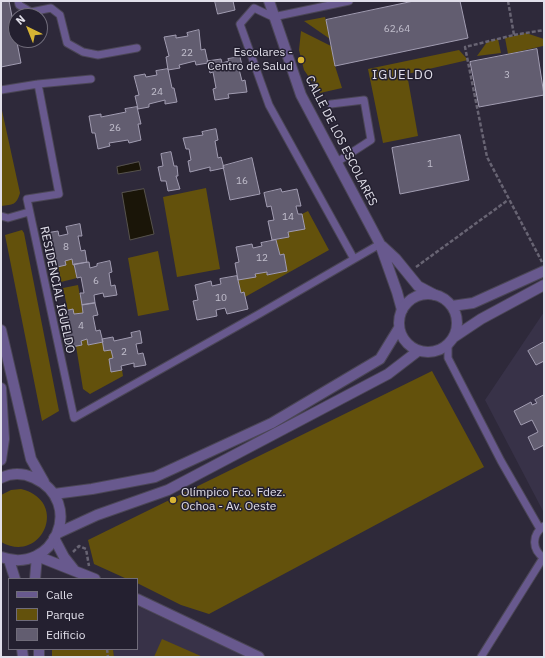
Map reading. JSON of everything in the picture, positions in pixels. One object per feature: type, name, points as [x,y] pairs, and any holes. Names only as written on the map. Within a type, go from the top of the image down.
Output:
[{"type":"street","name":"CALLE DE LOS ESCOLARES","points":[[269,1],[273,17],[301,95],[380,244],[402,310]]},
{"type":"street","name":"CALLE DE LOS ESCOLARES","points":[[380,244],[396,259],[418,286],[436,294]]},
{"type":"street","points":[[452,306],[473,303],[544,271]]},
{"type":"street","points":[[451,341],[457,327],[457,316],[452,306],[445,299],[436,294],[420,295],[406,304],[399,319],[399,328],[406,342],[418,351],[428,352],[439,350],[481,319],[544,285]]},
{"type":"street","points":[[54,494],[92,489],[155,477],[272,423],[380,359],[399,328]]},
{"type":"street","points":[[1,330],[31,459],[44,482],[54,494],[60,506],[61,519],[56,536],[48,548],[36,556],[23,560],[5,558]]},
{"type":"street","points":[[56,536],[96,515],[168,490],[388,374],[418,351]]},
{"type":"street","points":[[1,388],[4,439],[1,460]]},
{"type":"street","points":[[1,478],[8,475],[27,475],[44,482]]},
{"type":"street","points":[[56,536],[64,557],[75,571]]},
{"type":"street","points":[[36,556],[92,578]]},
{"type":"street","points":[[36,556],[36,578]]},
{"type":"street","points":[[5,558],[15,578]]},
{"type":"street","points":[[138,599],[259,657]]},
{"type":"lane","points":[[18,1],[19,5],[31,12],[51,8],[60,15],[67,43],[83,52],[98,54],[137,48]]},
{"type":"lane","points":[[349,1],[273,17],[254,8],[240,24],[269,105],[354,259],[380,244]]},
{"type":"lane","points":[[1,90],[38,84],[91,79]]},
{"type":"lane","name":"RESIDENCIAL IGUELDO","points":[[38,84],[59,194],[27,199],[74,418],[354,259]]},
{"type":"lane","points":[[331,104],[364,100],[371,140],[337,162]]},
{"type":"lane","points":[[1,224],[4,217],[30,212]]},
{"type":"lane","points":[[451,341],[448,358],[501,461],[542,528],[536,535],[534,541],[538,554],[544,558],[481,657]]},
{"type":"path","points":[[508,1],[514,36]]},
{"type":"path","points":[[544,30],[465,47],[486,157],[544,266]]},
{"type":"path","points":[[408,273],[508,200]]},
{"type":"shaded area","points":[[139,162],[141,170],[118,174],[117,167]]},
{"type":"shaded area","points":[[144,189],[154,234],[130,240],[122,193]]},
{"type":"shaded area","points":[[544,312],[544,513],[485,400]]},
{"type":"shaded area","points":[[138,606],[247,657],[114,657],[113,650],[138,650]]},
{"type":"green space","points":[[325,17],[330,39],[304,21]]},
{"type":"green space","points":[[301,31],[331,46],[342,88],[320,93],[304,70],[299,50]]},
{"type":"green space","points":[[526,33],[544,39],[544,48],[543,46],[508,54],[505,38]]},
{"type":"green space","points":[[498,39],[501,53],[477,56],[487,42]]},
{"type":"green space","points":[[459,50],[468,60],[407,74],[418,136],[383,143],[368,69]]},
{"type":"green space","points":[[1,106],[20,193],[14,204],[1,206]]},
{"type":"green space","points":[[206,188],[220,269],[177,277],[163,197]]},
{"type":"green space","points":[[308,211],[329,250],[245,297],[244,292],[241,293],[238,280],[255,277],[255,274],[267,272],[268,275],[287,271],[284,254],[280,255],[276,240],[289,237],[288,232],[304,229],[302,214]]},
{"type":"green space","points":[[22,230],[24,233],[59,411],[42,421],[5,235]]},
{"type":"green space","points":[[158,251],[169,310],[138,316],[128,258]]},
{"type":"green space","points":[[72,259],[77,278],[61,282],[58,266],[66,265],[65,261]]},
{"type":"green space","points":[[78,285],[83,313],[74,314],[68,311],[63,288]]},
{"type":"green space","points":[[87,339],[88,345],[103,342],[111,350],[113,358],[109,359],[111,372],[122,370],[123,376],[90,394],[83,389],[76,346],[82,345],[81,341]]},
{"type":"green space","points":[[432,371],[484,467],[209,614],[181,605],[138,584],[138,578],[125,578],[94,564],[88,540]]},
{"type":"green space","points":[[21,489],[36,496],[44,506],[47,517],[45,529],[38,539],[28,545],[16,547],[1,542],[1,495],[11,490]]},
{"type":"green space","points":[[162,639],[203,657],[154,657]]},
{"type":"green space","points":[[52,650],[113,650],[114,657],[52,657]]},
{"type":"building","points":[[1,1],[9,1],[10,8],[8,8],[8,48],[18,48],[21,63],[1,67]]},
{"type":"building","points":[[215,1],[233,1],[235,10],[218,14]]},
{"type":"building","points":[[414,1],[460,1],[468,38],[335,66],[326,20]]},
{"type":"building","points":[[199,30],[201,50],[205,49],[208,63],[196,65],[195,61],[179,65],[180,68],[168,70],[166,57],[169,56],[164,37],[176,35],[176,38],[188,36],[187,33]]},
{"type":"building","points":[[537,49],[544,95],[479,107],[470,62]]},
{"type":"building","points":[[240,57],[243,69],[239,69],[242,81],[245,80],[247,92],[228,94],[229,98],[215,100],[213,89],[216,88],[213,72],[210,73],[207,61],[221,59],[222,63],[229,61],[228,59]]},
{"type":"building","points":[[168,69],[177,102],[165,104],[165,100],[149,104],[149,107],[138,109],[135,96],[139,95],[134,76],[145,74],[146,77],[157,75],[156,71]]},
{"type":"building","points":[[137,107],[141,124],[138,124],[141,140],[129,143],[128,140],[109,143],[110,146],[98,149],[95,133],[92,133],[89,116],[101,114],[101,117],[126,112],[125,109]]},
{"type":"building","points":[[216,129],[218,140],[215,141],[218,158],[221,157],[224,168],[210,171],[210,167],[190,172],[188,161],[191,160],[189,149],[186,149],[183,138],[203,135],[202,132]]},
{"type":"building","points":[[460,135],[469,180],[400,194],[392,148]]},
{"type":"building","points":[[171,152],[174,166],[177,166],[178,176],[176,176],[180,189],[168,191],[166,181],[161,181],[158,167],[163,166],[161,154]]},
{"type":"building","points":[[252,158],[260,194],[230,200],[223,166]]},
{"type":"building","points":[[281,189],[282,192],[297,189],[301,206],[296,206],[298,214],[302,214],[305,229],[288,232],[289,237],[272,240],[268,221],[274,220],[271,206],[267,207],[264,193]]},
{"type":"building","points":[[80,224],[82,236],[78,236],[81,251],[85,250],[87,262],[73,265],[72,259],[65,261],[66,265],[53,268],[50,256],[54,255],[52,243],[48,243],[46,233],[58,231],[59,236],[68,234],[66,227]]},
{"type":"building","points":[[276,240],[280,255],[284,254],[287,271],[267,275],[267,272],[255,274],[256,277],[238,280],[235,263],[239,262],[236,247],[252,244],[253,248],[262,246],[261,243]]},
{"type":"building","points":[[110,261],[112,272],[109,273],[111,286],[115,285],[117,295],[104,297],[103,293],[94,295],[95,303],[82,305],[80,293],[84,293],[81,277],[77,278],[74,264],[89,262],[90,268],[97,266],[97,264]]},
{"type":"building","points":[[237,276],[241,293],[244,292],[248,309],[227,314],[225,308],[216,310],[217,316],[197,320],[193,301],[198,300],[195,285],[211,281],[212,286],[221,284],[220,279]]},
{"type":"building","points":[[95,303],[98,315],[93,316],[96,331],[100,330],[103,342],[88,345],[87,339],[81,341],[82,345],[66,348],[63,333],[68,332],[66,322],[63,323],[60,312],[73,309],[74,314],[83,313],[82,305]]},
{"type":"building","points":[[140,331],[142,343],[136,344],[138,354],[143,353],[146,365],[134,367],[134,363],[121,366],[122,370],[111,372],[109,359],[113,358],[111,350],[104,351],[102,339],[113,337],[114,341],[132,337],[131,333]]},
{"type":"building","points":[[544,342],[544,361],[536,365],[528,351]]},
{"type":"building","points":[[544,395],[544,445],[534,450],[528,437],[538,432],[532,420],[521,425],[514,411],[531,402],[532,405],[537,403],[535,400]]},
{"type":"place","name":"Escolares - Centro de Salud","points":[[301,60]]},
{"type":"place","name":"Olímpico Fco. Fdez. Ochoa - Av. Oeste","points":[[173,500]]},
{"type":"district","name":"IGUELDO","points":[[403,75]]}]
